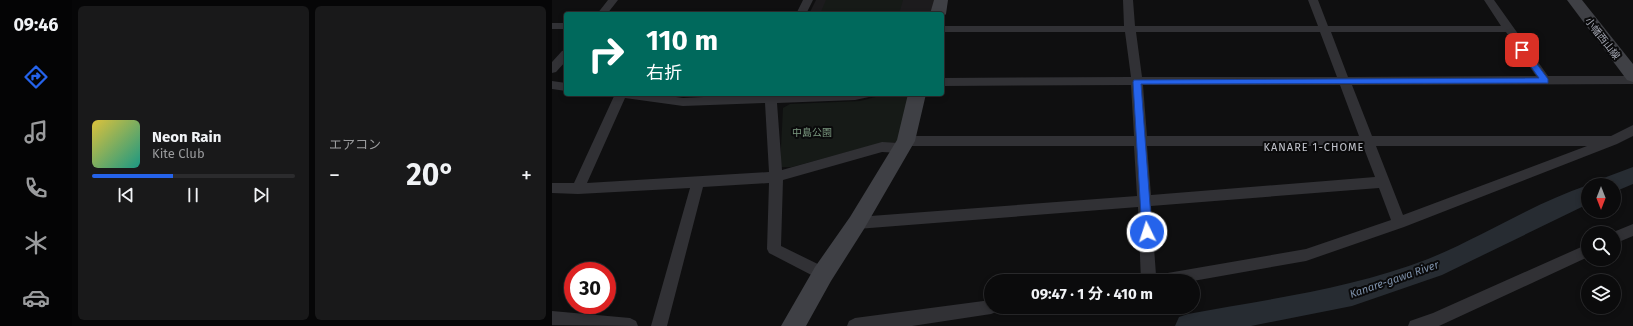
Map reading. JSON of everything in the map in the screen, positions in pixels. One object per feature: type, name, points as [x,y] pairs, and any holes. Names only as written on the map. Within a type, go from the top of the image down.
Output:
[{"type":"street","points":[[604,12],[613,0]]},
{"type":"street","points":[[802,12],[808,0]]},
{"type":"street","points":[[938,12],[941,0]]},
{"type":"street","points":[[1128,0],[1137,82],[1149,274]]},
{"type":"street","points":[[1313,0],[1399,222]]},
{"type":"street","points":[[1488,0],[1545,81]]},
{"type":"street","name":"小幡西山線","points":[[1574,0],[1633,76]]},
{"type":"street","points":[[552,26],[564,26]]},
{"type":"street","points":[[944,29],[1508,29]]},
{"type":"street","points":[[552,69],[564,56]]},
{"type":"street","points":[[944,82],[1633,80]]},
{"type":"street","points":[[552,85],[564,87]]},
{"type":"street","points":[[578,189],[620,96]]},
{"type":"street","points":[[639,96],[683,102],[772,97],[855,96]]},
{"type":"street","points":[[793,326],[823,274],[857,222],[904,144],[916,96]]},
{"type":"street","points":[[772,97],[776,177],[774,249],[823,274]]},
{"type":"street","points":[[1197,274],[1306,255],[1399,222],[1613,140],[1633,130]]},
{"type":"street","points":[[552,188],[578,189],[776,177],[882,147],[904,144],[1141,141],[1613,140]]},
{"type":"street","points":[[659,326],[698,182]]},
{"type":"street","points":[[857,222],[1384,182]]},
{"type":"street","points":[[1621,235],[1633,230]]},
{"type":"street","points":[[1416,326],[1436,323],[1581,253]]},
{"type":"street","points":[[855,326],[984,308]]},
{"type":"street","points":[[552,318],[630,326]]},
{"type":"shaded area","points":[[816,0],[935,0],[932,12],[810,12]]},
{"type":"green space","points":[[826,0],[903,0],[900,12],[821,12]]},
{"type":"green space","name":"中島公園","points":[[879,96],[912,96],[901,142],[881,143],[792,167],[780,167],[783,108],[790,104],[860,101]]},
{"type":"waterway","name":"Kanare-gawa River","points":[[1621,180],[1633,175]]},
{"type":"waterway","name":"Kanare-gawa River","points":[[1188,326],[1352,295],[1434,267],[1581,197]]},
{"type":"district","name":"KANARE 1-CHOME","points":[[1314,147]]},
{"type":"route","points":[[1147,232],[1137,82],[1545,81],[1522,50]]}]
